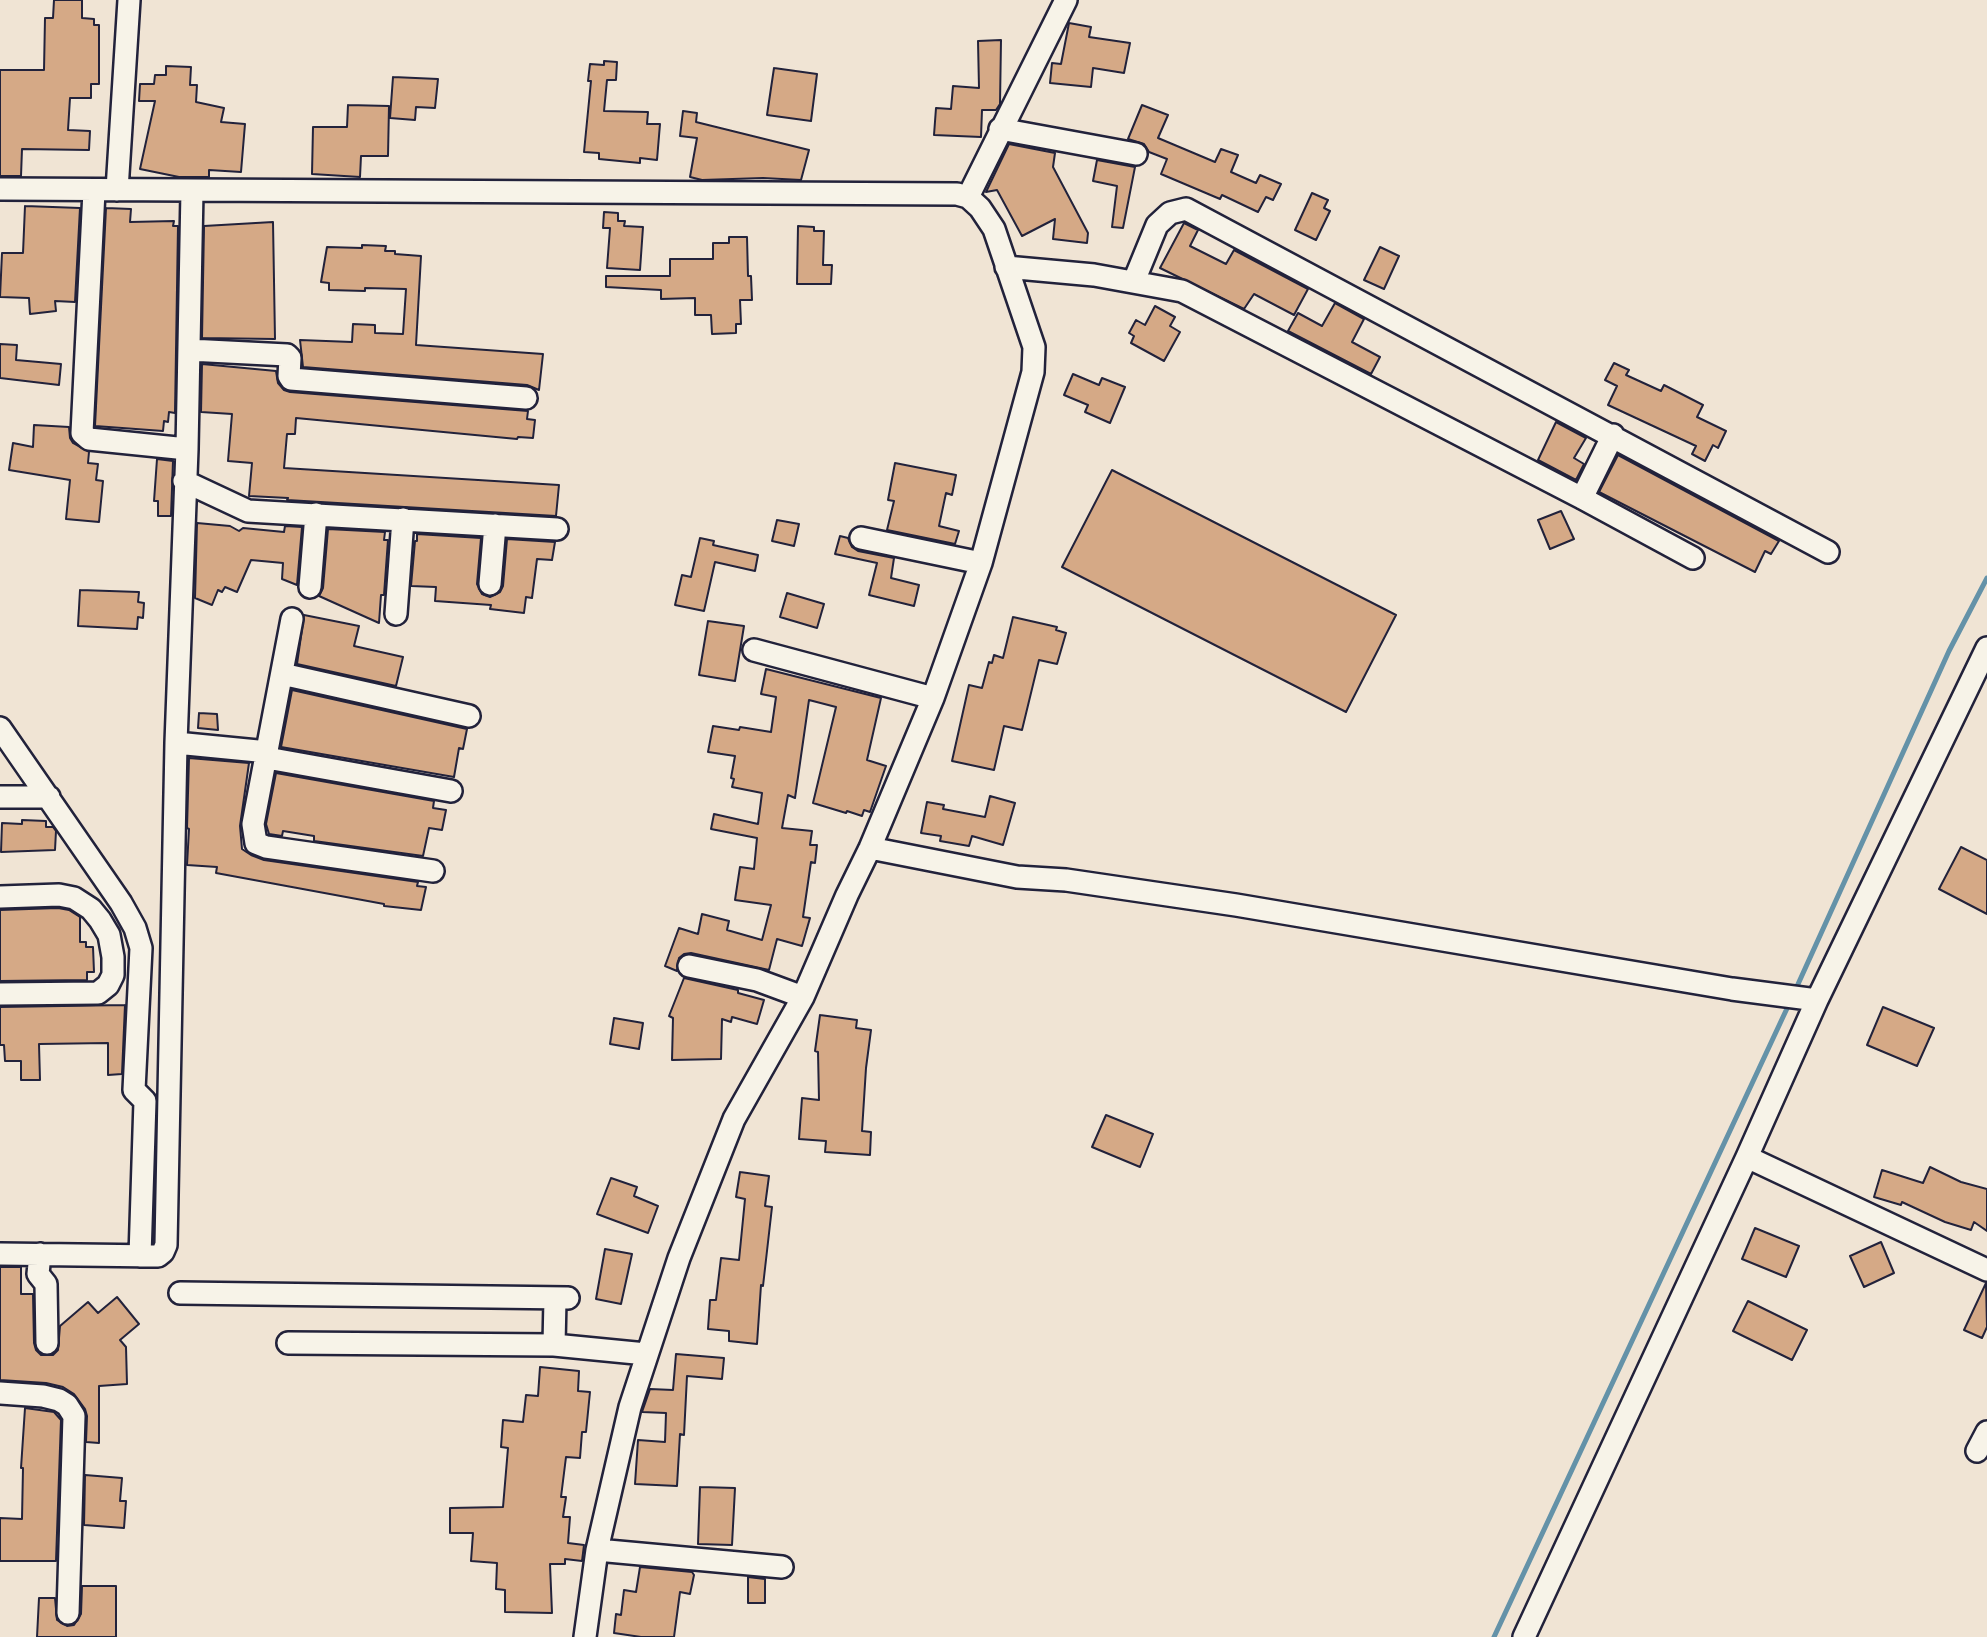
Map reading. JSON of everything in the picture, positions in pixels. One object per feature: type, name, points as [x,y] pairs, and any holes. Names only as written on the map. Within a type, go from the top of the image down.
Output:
[{"type":"street","points":[[117,191],[129,0]]},
{"type":"street","points":[[968,197],[1066,0]]},
{"type":"street","points":[[1000,129],[1136,154]]},
{"type":"street","points":[[0,204],[0,189],[957,194],[968,197],[980,208],[994,229],[1034,347],[1033,372],[981,563],[933,698],[870,848],[803,997],[734,1119],[679,1258],[630,1406],[597,1550],[585,1637]]},
{"type":"street","points":[[94,191],[82,433],[89,439],[187,449]]},
{"type":"street","points":[[0,1254],[147,1256],[163,1252],[166,1245],[176,743],[187,449],[192,191]]},
{"type":"street","points":[[1135,281],[1157,225],[1170,213],[1186,209],[1828,552]]},
{"type":"street","points":[[1006,267],[1094,275],[1182,291],[1693,558]]},
{"type":"street","points":[[189,350],[287,355],[290,358],[291,379],[526,398]]},
{"type":"street","points":[[1581,498],[1613,435]]},
{"type":"street","points":[[184,481],[248,511],[557,529]]},
{"type":"street","points":[[310,587],[316,514]]},
{"type":"street","points":[[396,614],[403,519]]},
{"type":"street","points":[[490,584],[495,525]]},
{"type":"street","points":[[861,538],[981,563]]},
{"type":"street","points":[[292,619],[253,824],[256,843],[266,847],[433,871]]},
{"type":"street","points":[[1524,1637],[1747,1157],[1805,999],[1987,648]]},
{"type":"street","points":[[754,650],[933,698]]},
{"type":"street","points":[[282,674],[469,716]]},
{"type":"street","points":[[0,728],[121,903],[135,928],[141,948],[134,1090],[145,1101],[147,1256]]},
{"type":"street","points":[[176,743],[267,755],[451,791]]},
{"type":"street","points":[[0,797],[49,797]]},
{"type":"street","points":[[870,848],[1017,877],[1066,880],[1236,905],[1805,999]]},
{"type":"street","points":[[0,897],[59,895],[74,898],[91,909],[100,920],[109,935],[113,957],[113,975],[108,985],[98,993],[0,995]]},
{"type":"street","points":[[689,966],[757,980],[803,997]]},
{"type":"street","points":[[1747,1157],[1987,1270]]},
{"type":"street","points":[[40,1254],[38,1274],[46,1284],[47,1343]]},
{"type":"street","points":[[180,1293],[562,1299],[554,1345]]},
{"type":"street","points":[[288,1343],[554,1345],[646,1354]]},
{"type":"street","points":[[0,1394],[43,1396],[59,1400],[67,1405],[74,1416],[68,1613]]},
{"type":"street","points":[[1977,1451],[1987,1432]]},
{"type":"street","points":[[597,1550],[782,1567]]},
{"type":"building","points":[[54,0],[82,0],[82,18],[94,19],[94,25],[99,25],[99,84],[91,84],[91,98],[70,98],[68,130],[90,131],[89,150],[22,149],[21,176],[0,176],[0,70],[44,70],[45,18],[53,18]]},
{"type":"building","points":[[1069,23],[1091,27],[1089,37],[1130,43],[1124,73],[1093,68],[1091,87],[1050,83],[1052,63],[1061,64]]},
{"type":"building","points":[[1001,40],[1000,104],[996,110],[982,110],[981,137],[934,135],[936,108],[951,109],[953,86],[979,88],[978,41]]},
{"type":"building","points":[[604,61],[617,62],[616,80],[607,80],[604,111],[648,112],[647,124],[660,124],[657,160],[640,158],[640,163],[599,159],[599,153],[584,152],[591,81],[588,81],[590,64],[604,65]]},
{"type":"building","points":[[166,66],[191,67],[190,85],[197,85],[196,102],[224,108],[221,122],[245,124],[241,172],[209,170],[209,177],[179,177],[140,169],[155,101],[139,101],[140,84],[154,84],[155,75],[166,75]]},
{"type":"building","points":[[774,68],[817,74],[811,121],[767,115]]},
{"type":"building","points":[[393,77],[438,79],[435,108],[416,107],[415,120],[390,118]]},
{"type":"building","points":[[348,105],[389,106],[388,156],[361,156],[360,177],[312,174],[313,127],[347,127]]},
{"type":"building","points":[[1142,105],[1168,115],[1158,138],[1215,162],[1221,149],[1238,155],[1231,172],[1256,183],[1260,175],[1281,184],[1273,200],[1266,197],[1258,212],[1222,195],[1220,199],[1161,174],[1167,159],[1149,152],[1144,144],[1128,139]]},
{"type":"building","points":[[683,111],[697,113],[696,122],[809,150],[801,180],[702,180],[690,177],[697,138],[680,136]]},
{"type":"building","points":[[1009,144],[1055,153],[1053,167],[1088,233],[1087,243],[1053,239],[1055,219],[1022,236],[997,190],[986,192]]},
{"type":"building","points":[[1097,160],[1135,167],[1123,228],[1112,227],[1117,186],[1093,181]]},
{"type":"building","points":[[1312,193],[1328,200],[1324,208],[1330,211],[1316,240],[1295,230]]},
{"type":"building","points":[[25,206],[80,208],[75,302],[55,301],[56,311],[30,314],[29,298],[0,297],[2,253],[23,253]]},
{"type":"building","points":[[106,208],[131,209],[130,222],[174,221],[173,226],[178,226],[175,413],[169,412],[163,431],[95,426]]},
{"type":"building","points":[[604,212],[618,213],[618,221],[625,221],[624,226],[643,227],[640,270],[607,268],[610,228],[603,228]]},
{"type":"building","points":[[273,222],[275,339],[202,338],[204,226]]},
{"type":"building","points":[[1184,223],[1198,230],[1190,246],[1226,264],[1234,250],[1308,289],[1294,315],[1254,294],[1244,309],[1160,268]]},
{"type":"building","points":[[798,226],[824,231],[823,265],[832,265],[831,284],[797,284]]},
{"type":"building","points":[[729,237],[747,237],[748,276],[751,276],[752,300],[740,300],[741,324],[736,324],[736,333],[712,334],[711,315],[695,315],[695,298],[661,299],[661,290],[606,287],[606,276],[670,276],[670,259],[713,259],[713,243],[729,243]]},
{"type":"building","points":[[362,245],[386,246],[385,251],[395,251],[395,254],[421,256],[416,345],[543,354],[539,390],[527,385],[303,367],[300,340],[352,342],[353,324],[375,325],[375,333],[403,334],[406,289],[329,290],[329,283],[321,282],[327,247],[362,248]]},
{"type":"building","points":[[1380,247],[1399,256],[1384,289],[1364,280]]},
{"type":"building","points":[[1335,303],[1364,319],[1352,342],[1380,357],[1371,374],[1288,331],[1298,313],[1322,326]]},
{"type":"building","points":[[1155,306],[1175,317],[1170,326],[1180,332],[1164,361],[1131,343],[1134,336],[1129,333],[1136,320],[1145,325]]},
{"type":"building","points":[[0,344],[17,345],[16,360],[61,364],[59,385],[0,378]]},
{"type":"building","points":[[1614,363],[1629,370],[1626,375],[1661,391],[1664,385],[1703,405],[1697,417],[1726,431],[1718,448],[1713,445],[1705,461],[1692,454],[1696,446],[1608,405],[1617,386],[1605,380]]},
{"type":"building","points":[[202,364],[276,371],[278,383],[290,392],[528,411],[527,419],[535,420],[533,438],[517,439],[296,418],[295,434],[287,434],[284,468],[559,485],[556,516],[249,496],[252,463],[228,461],[232,414],[201,412]]},
{"type":"building","points":[[1073,374],[1099,385],[1102,378],[1125,387],[1110,423],[1085,412],[1088,405],[1064,395]]},
{"type":"building","points":[[1556,422],[1586,438],[1574,458],[1584,464],[1576,480],[1538,460]]},
{"type":"building","points":[[34,425],[69,427],[73,443],[89,452],[88,463],[98,464],[96,480],[103,481],[99,522],[66,519],[70,480],[9,470],[13,443],[33,447]]},
{"type":"building","points":[[1618,455],[1779,541],[1771,554],[1765,551],[1755,572],[1599,492]]},
{"type":"building","points":[[157,459],[173,461],[171,516],[158,516],[158,501],[154,501]]},
{"type":"building","points":[[895,463],[956,475],[952,495],[946,493],[939,526],[959,531],[955,544],[887,530],[894,501],[888,500]]},
{"type":"building","points":[[1112,470],[1396,615],[1346,712],[1062,567]]},
{"type":"building","points":[[1561,511],[1574,539],[1550,549],[1538,520]]},
{"type":"building","points":[[777,520],[799,524],[794,546],[772,541]]},
{"type":"building","points":[[197,523],[230,526],[239,531],[243,528],[284,532],[285,526],[302,527],[297,585],[282,579],[283,563],[251,560],[237,592],[225,587],[222,592],[218,590],[212,605],[195,598]]},
{"type":"building","points":[[328,529],[385,532],[384,540],[388,540],[379,623],[319,596],[323,588]]},
{"type":"building","points":[[417,534],[481,538],[477,584],[482,594],[490,597],[500,592],[503,586],[507,539],[555,542],[552,560],[537,559],[532,598],[526,597],[524,613],[490,609],[491,605],[435,601],[436,587],[411,586]]},
{"type":"building","points":[[840,536],[848,538],[852,547],[858,551],[894,558],[891,578],[919,585],[914,606],[869,595],[877,563],[835,554]]},
{"type":"building","points":[[700,538],[714,541],[713,545],[758,555],[755,571],[715,562],[704,611],[675,605],[682,575],[691,577]]},
{"type":"building","points":[[80,590],[139,592],[138,602],[144,603],[143,618],[138,617],[137,629],[78,626]]},
{"type":"building","points":[[787,593],[824,604],[817,628],[780,617]]},
{"type":"building","points":[[304,615],[359,626],[354,646],[403,657],[396,686],[297,664]]},
{"type":"building","points":[[1013,617],[1057,627],[1056,630],[1066,633],[1057,664],[1039,660],[1022,730],[1004,726],[994,770],[952,761],[969,685],[982,688],[989,662],[992,663],[994,655],[1003,658]]},
{"type":"building","points":[[708,621],[744,626],[735,681],[699,675]]},
{"type":"building","points":[[766,669],[881,698],[867,760],[886,766],[870,812],[864,810],[862,816],[813,803],[836,707],[809,700],[795,798],[788,795],[782,828],[812,831],[810,845],[817,845],[815,863],[811,862],[803,917],[810,918],[802,946],[777,939],[769,970],[691,953],[679,958],[677,971],[665,966],[679,928],[698,934],[702,914],[729,921],[727,930],[762,940],[771,905],[735,900],[740,867],[754,869],[757,838],[711,829],[714,814],[758,824],[762,793],[732,787],[735,756],[708,752],[713,726],[771,732],[776,697],[761,694]]},
{"type":"building","points":[[292,690],[467,729],[463,749],[459,748],[454,777],[281,747]]},
{"type":"building","points":[[199,713],[217,714],[218,730],[198,728]]},
{"type":"building","points":[[189,758],[249,763],[240,826],[242,849],[251,855],[264,860],[418,882],[417,886],[426,887],[421,910],[384,906],[216,873],[217,867],[187,865]]},
{"type":"building","points":[[276,773],[434,801],[433,808],[446,810],[442,830],[429,828],[423,856],[314,841],[314,836],[283,831],[282,836],[269,834],[266,824]]},
{"type":"building","points":[[990,796],[1015,803],[1003,845],[972,836],[969,846],[940,841],[941,836],[921,833],[927,802],[944,805],[943,809],[985,817]]},
{"type":"building","points":[[22,820],[46,821],[46,827],[53,827],[56,831],[55,850],[1,852],[2,823],[22,824]]},
{"type":"building","points":[[1961,847],[1987,860],[1987,914],[1939,889]]},
{"type":"building","points":[[0,910],[69,910],[80,917],[80,942],[86,942],[86,947],[93,947],[94,972],[87,972],[87,980],[0,981]]},
{"type":"building","points":[[684,978],[738,990],[738,993],[764,1000],[757,1024],[732,1017],[731,1022],[722,1019],[721,1059],[672,1060],[673,1018],[669,1016]]},
{"type":"building","points":[[125,1005],[122,1074],[108,1075],[108,1043],[39,1044],[40,1080],[21,1080],[21,1061],[5,1061],[4,1045],[0,1045],[0,1007]]},
{"type":"building","points":[[1883,1007],[1934,1028],[1917,1066],[1867,1045]]},
{"type":"building","points":[[820,1015],[857,1020],[856,1028],[871,1030],[862,1131],[871,1132],[870,1155],[825,1152],[826,1141],[799,1139],[802,1098],[819,1100],[818,1052],[815,1051]]},
{"type":"building","points":[[614,1018],[643,1023],[639,1049],[610,1044]]},
{"type":"building","points":[[1106,1115],[1153,1134],[1140,1167],[1092,1147]]},
{"type":"building","points":[[1930,1167],[1961,1182],[1987,1189],[1987,1231],[1974,1222],[1971,1230],[1945,1222],[1902,1202],[1901,1205],[1874,1197],[1882,1170],[1923,1183]]},
{"type":"building","points":[[740,1172],[769,1176],[765,1206],[772,1207],[763,1286],[761,1285],[757,1344],[729,1341],[729,1331],[708,1329],[710,1300],[716,1300],[721,1258],[739,1260],[745,1199],[736,1197]]},
{"type":"building","points":[[611,1178],[637,1187],[634,1196],[658,1206],[648,1233],[597,1214]]},
{"type":"building","points":[[1755,1228],[1799,1246],[1786,1277],[1742,1259]]},
{"type":"building","points":[[1881,1242],[1894,1273],[1864,1287],[1850,1256]]},
{"type":"building","points":[[605,1249],[632,1254],[621,1304],[596,1299]]},
{"type":"building","points":[[0,1267],[21,1267],[21,1294],[33,1294],[34,1343],[41,1355],[53,1355],[58,1350],[60,1326],[88,1302],[98,1313],[117,1297],[139,1324],[120,1340],[126,1347],[127,1384],[99,1386],[99,1443],[86,1442],[85,1409],[74,1394],[63,1387],[0,1380]]},
{"type":"building","points":[[1986,1283],[1987,1327],[1982,1338],[1964,1330]]},
{"type":"building","points":[[1748,1301],[1807,1330],[1792,1360],[1733,1331]]},
{"type":"building","points":[[676,1354],[724,1358],[722,1379],[687,1376],[684,1435],[680,1434],[677,1486],[635,1484],[638,1440],[665,1442],[666,1413],[642,1412],[650,1389],[673,1390]]},
{"type":"building","points":[[540,1367],[579,1371],[578,1391],[590,1392],[580,1458],[566,1457],[561,1497],[566,1497],[563,1517],[570,1517],[568,1543],[584,1545],[582,1561],[565,1559],[565,1564],[550,1564],[552,1613],[505,1612],[505,1590],[496,1589],[497,1563],[471,1561],[473,1533],[450,1533],[450,1508],[503,1507],[508,1448],[501,1447],[503,1420],[523,1422],[526,1395],[538,1396]]},
{"type":"building","points":[[25,1408],[54,1412],[61,1420],[56,1561],[0,1561],[0,1518],[22,1519],[21,1468]]},
{"type":"building","points":[[85,1475],[122,1478],[120,1501],[126,1501],[124,1528],[84,1525]]},
{"type":"building","points":[[700,1487],[735,1488],[732,1545],[698,1544]]},
{"type":"building","points":[[640,1567],[692,1572],[694,1575],[690,1594],[680,1592],[674,1637],[641,1637],[614,1633],[616,1614],[621,1615],[624,1590],[636,1592]]},
{"type":"building","points":[[748,1577],[765,1579],[765,1603],[748,1603]]},
{"type":"building","points":[[82,1586],[116,1586],[116,1637],[37,1637],[39,1598],[55,1598],[57,1620],[67,1626],[74,1625],[81,1614]]},
{"type":"waterway","points":[[1794,993],[1949,651],[1987,578]]},
{"type":"waterway","points":[[1494,1637],[1790,1002]]}]
